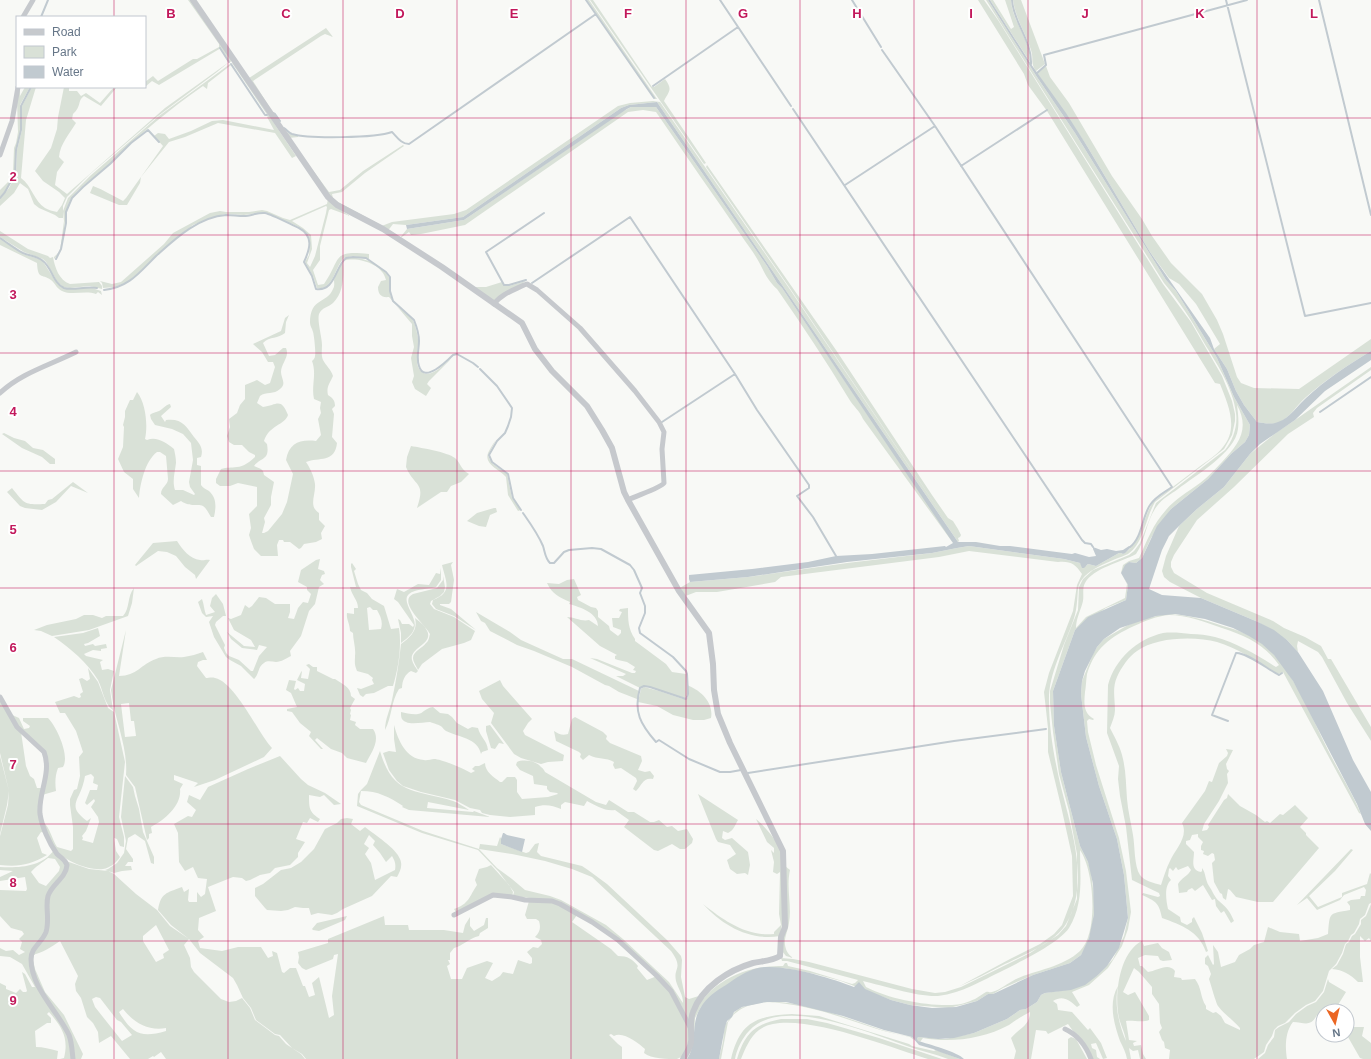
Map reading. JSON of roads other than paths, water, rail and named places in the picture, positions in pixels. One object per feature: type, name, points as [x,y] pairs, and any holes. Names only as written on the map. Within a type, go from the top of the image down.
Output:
[{"type":"street","points":[[24,16],[33,0]]},
{"type":"street","points":[[193,0],[328,197],[337,205],[383,229],[442,267],[522,324],[535,349],[552,371],[587,406],[612,448],[624,492],[628,500],[679,591],[709,633],[713,664],[714,690],[718,714],[730,743],[783,851],[785,927],[781,937],[780,956],[750,964],[725,976],[710,987],[695,1006],[691,1017],[691,1042],[683,1059]]},
{"type":"street","points":[[0,155],[12,121],[18,88]]},
{"type":"street","points":[[494,304],[504,295],[524,284],[527,284],[537,290],[580,328],[635,391],[659,422],[664,432],[662,449],[664,483],[662,486],[641,493],[628,500]]},
{"type":"street","points":[[0,393],[16,381],[76,352]]},
{"type":"street","points":[[0,698],[17,727],[42,750],[46,758],[47,769],[40,804],[40,815],[54,849],[59,856],[65,860],[67,865],[64,873],[48,896],[48,926],[45,935],[33,950],[31,964],[32,971],[42,993],[69,1035],[73,1059]]},
{"type":"street","points":[[454,915],[492,895],[525,900],[552,901],[560,904],[592,922],[618,940],[657,976],[671,991],[690,1027]]},
{"type":"street","points":[[1065,1029],[1072,1032],[1077,1037],[1091,1059]]},
{"type":"water","points":[[988,0],[990,0],[1031,64],[1066,113],[1150,252],[1210,338],[1214,349],[1227,369],[1236,391],[1244,405],[1257,422],[1268,424],[1282,420],[1290,415],[1321,385],[1345,367],[1371,351],[1371,360],[1325,391],[1295,420],[1260,444],[1250,454],[1224,487],[1197,509],[1169,536],[1162,550],[1149,589],[1162,595],[1201,598],[1258,622],[1274,630],[1287,640],[1298,652],[1323,691],[1353,760],[1371,792],[1371,831],[1365,824],[1357,804],[1293,681],[1274,655],[1262,644],[1233,628],[1205,619],[1175,614],[1156,616],[1120,628],[1104,639],[1097,647],[1085,671],[1082,681],[1081,694],[1086,737],[1099,786],[1117,839],[1124,875],[1128,918],[1119,948],[1107,966],[1098,975],[1085,985],[1071,990],[1045,993],[1041,995],[1037,1002],[1026,1009],[1020,1010],[1007,1019],[974,1033],[954,1038],[917,1038],[918,1041],[949,1051],[961,1056],[964,1059],[919,1045],[912,1037],[884,1030],[843,1016],[786,1002],[766,1002],[742,1007],[734,1012],[732,1017],[727,1021],[725,1027],[719,1059],[687,1059],[692,1046],[698,1013],[703,1003],[712,994],[754,969],[768,967],[793,969],[854,987],[859,982],[865,989],[891,1000],[910,1005],[932,1008],[956,1007],[977,1001],[988,994],[993,994],[1033,975],[1070,963],[1081,955],[1089,938],[1094,914],[1093,884],[1088,862],[1080,846],[1061,772],[1054,726],[1053,691],[1075,630],[1088,617],[1126,600],[1128,585],[1121,573],[1125,565],[1129,562],[1136,563],[1142,558],[1157,526],[1171,509],[1208,479],[1231,454],[1245,442],[1249,435],[1250,425],[1234,397],[1217,358],[1176,291],[1166,280],[1075,133]]},
{"type":"water","points":[[657,102],[958,542],[976,542],[1072,554],[1075,553],[1089,557],[1096,556],[1093,547],[1101,550],[1107,549],[1116,551],[1123,550],[1129,546],[1131,547],[1123,554],[1119,553],[1096,566],[1088,564],[1084,568],[1082,568],[1080,563],[1064,559],[969,546],[932,553],[847,562],[748,577],[690,582],[689,575],[808,562],[836,556],[946,547],[953,543],[782,288],[777,283],[767,266],[656,107],[631,107],[627,109],[464,220],[407,229],[406,225],[463,217],[621,108],[629,105]]},
{"type":"water","points":[[503,833],[525,839],[522,852],[501,844]]},
{"type":"waterway","points":[[41,16],[48,0]]},
{"type":"waterway","points":[[586,0],[654,98]]},
{"type":"waterway","points":[[720,0],[791,106]]},
{"type":"waterway","points":[[852,0],[881,47]]},
{"type":"waterway","points":[[1012,0],[1013,8],[1029,47],[1031,64]]},
{"type":"waterway","points":[[1226,0],[1305,316],[1371,303]]},
{"type":"waterway","points":[[1037,73],[1046,65],[1044,55],[1247,0]]},
{"type":"waterway","points":[[1319,0],[1371,215]]},
{"type":"waterway","points":[[284,128],[292,134],[313,137],[358,137],[392,132],[401,142],[409,144],[596,14]]},
{"type":"waterway","points":[[653,86],[738,27]]},
{"type":"waterway","points":[[220,48],[229,62]]},
{"type":"waterway","points":[[882,50],[935,126],[1172,487],[1152,502],[1147,510],[1137,538],[1130,547]]},
{"type":"waterway","points":[[231,64],[265,115],[267,115]]},
{"type":"waterway","points":[[0,198],[15,174],[16,150],[21,130],[21,106],[30,88]]},
{"type":"waterway","points":[[793,109],[1082,540],[1085,543],[1091,544],[1093,547]]},
{"type":"waterway","points":[[961,166],[1047,110]]},
{"type":"waterway","points":[[273,113],[280,121]]},
{"type":"waterway","points":[[845,185],[935,126]]},
{"type":"waterway","points":[[56,259],[61,249],[66,223],[66,212],[72,198],[131,143],[148,130],[159,142]]},
{"type":"waterway","points":[[104,290],[120,286],[133,278],[179,236],[197,224],[226,215],[244,216],[265,213],[299,228],[307,235],[309,239],[309,248],[304,262],[312,276],[316,289],[322,289],[331,283],[339,267],[346,258],[366,258],[386,272],[390,277],[390,291],[393,301],[415,322],[419,339],[418,363],[422,371],[426,373],[436,370],[453,355],[457,354],[478,367]]},
{"type":"waterway","points":[[526,280],[504,285],[486,252],[544,213]]},
{"type":"waterway","points":[[532,283],[630,217],[735,374],[757,410],[809,485],[809,488],[797,496],[813,517],[836,556]]},
{"type":"waterway","points":[[0,238],[17,250],[41,259],[49,267],[60,286],[67,289],[97,288]]},
{"type":"waterway","points":[[480,369],[497,386],[512,408],[511,417],[505,433],[497,441],[489,455],[492,462],[508,474],[513,498],[521,510]]},
{"type":"waterway","points":[[662,422],[735,374]]},
{"type":"waterway","points":[[1320,412],[1371,377]]},
{"type":"waterway","points":[[523,513],[539,537],[546,557],[550,563],[554,563],[564,552],[569,550],[592,548],[601,549],[630,565],[634,570],[642,588],[640,593],[645,606],[645,613],[639,628],[640,633],[673,657],[687,674],[688,694],[686,699],[650,687],[644,686],[640,688],[637,704],[642,724],[656,742],[659,740],[689,759],[720,772],[741,770]]},
{"type":"waterway","points":[[1228,721],[1212,715],[1236,653],[1246,655],[1279,675],[1282,673]]},
{"type":"waterway","points":[[748,773],[954,741],[1046,729]]}]
